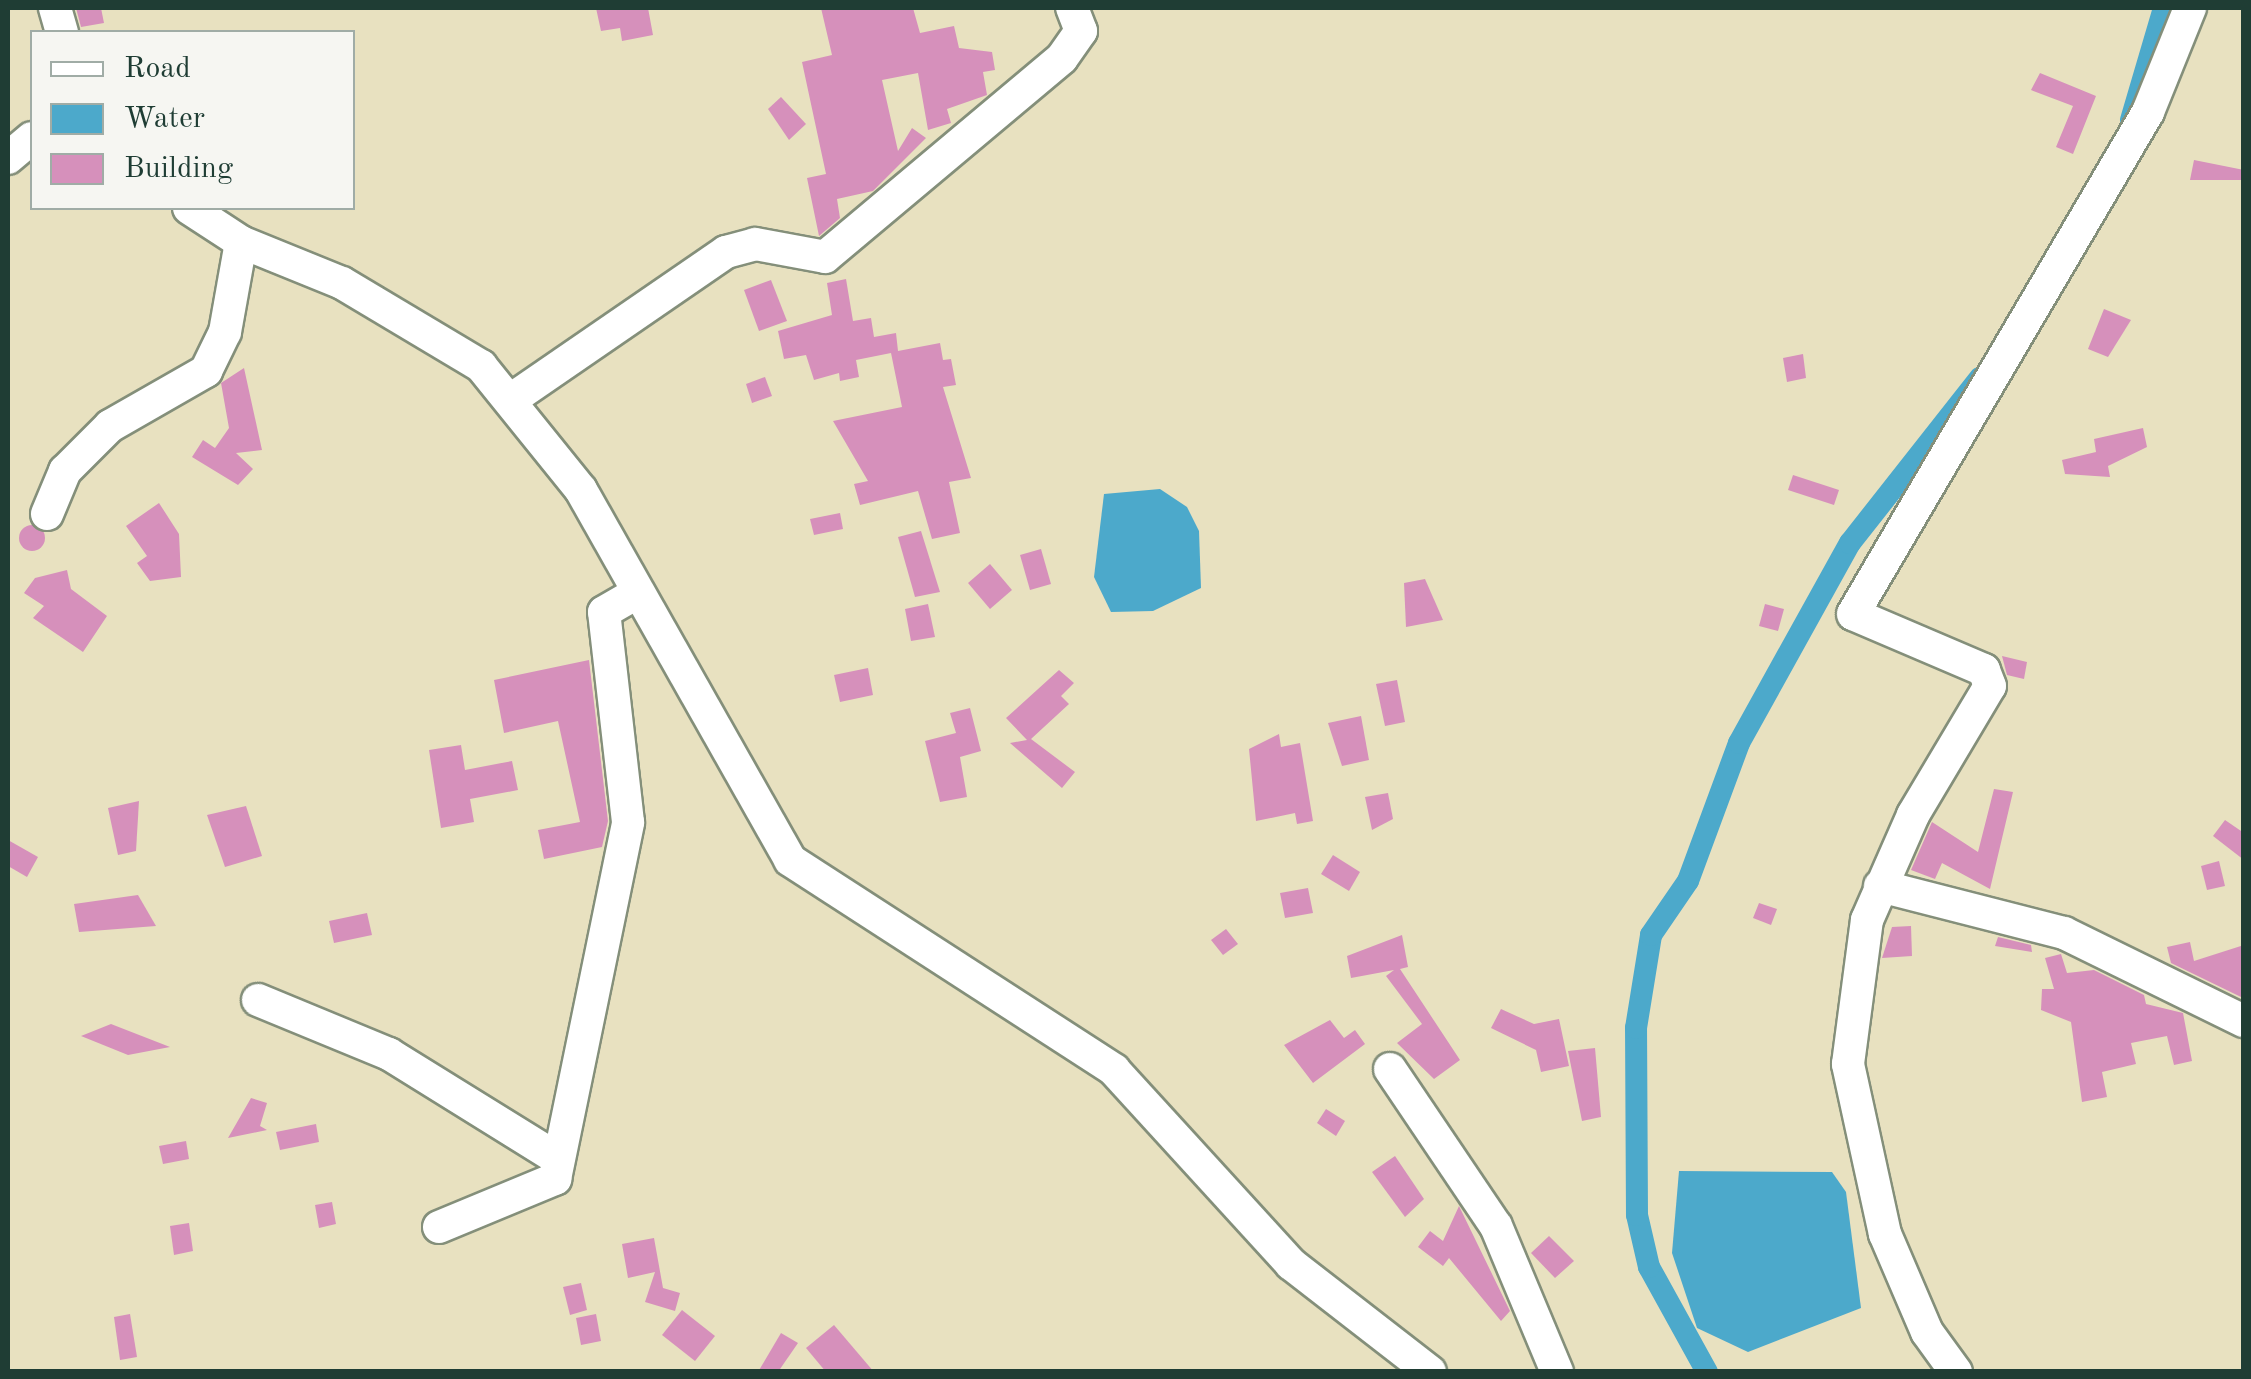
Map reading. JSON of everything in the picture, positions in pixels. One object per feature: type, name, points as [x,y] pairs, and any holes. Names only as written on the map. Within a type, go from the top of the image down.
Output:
[{"type":"street","points":[[512,398],[726,252],[755,244],[825,257],[1062,58],[1081,31],[1072,8]]},
{"type":"street","points":[[1956,1372],[1899,1272],[1856,1116],[1848,1064],[1880,886],[1990,686],[1984,670],[1865,624],[1853,614],[1858,594],[2148,112],[2190,8]]},
{"type":"street","points":[[8,158],[30,140]]},
{"type":"street","points":[[191,210],[241,242],[342,282],[482,366],[512,398],[581,490],[635,594],[790,860],[1114,1070],[1290,1264],[1430,1372]]},
{"type":"street","points":[[48,514],[65,470],[110,426],[206,371],[225,332],[241,242]]},
{"type":"street","points":[[440,1227],[550,1184],[628,822],[604,612],[635,594]]},
{"type":"street","points":[[1880,886],[2064,933],[2244,1021]]},
{"type":"street","points":[[258,1000],[388,1054],[557,1158]]},
{"type":"street","points":[[1390,1069],[1496,1226],[1557,1372]]},
{"type":"water","points":[[1160,489],[1187,507],[1199,531],[1201,588],[1153,611],[1111,612],[1094,577],[1104,494]]},
{"type":"water","points":[[1679,1171],[1832,1172],[1846,1192],[1861,1308],[1748,1352],[1697,1328],[1672,1253]]},
{"type":"building","points":[[76,8],[101,8],[104,23],[81,27]]},
{"type":"building","points":[[596,8],[648,8],[653,35],[622,41],[620,28],[601,31]]},
{"type":"building","points":[[821,8],[913,8],[920,33],[954,26],[959,48],[992,52],[995,70],[983,72],[987,95],[947,109],[951,123],[928,130],[918,73],[882,80],[898,151],[912,128],[926,138],[873,191],[837,199],[840,218],[819,236],[807,178],[826,174],[802,62],[832,55]]},
{"type":"building","points":[[2040,73],[2096,96],[2073,154],[2056,147],[2073,106],[2031,90]]},
{"type":"building","points":[[781,97],[806,124],[789,140],[768,109]]},
{"type":"building","points":[[2194,160],[2244,170],[2244,180],[2190,180]]},
{"type":"building","points":[[846,279],[853,321],[871,318],[874,337],[896,333],[898,351],[940,343],[943,360],[951,359],[956,385],[943,387],[971,478],[949,482],[960,533],[932,539],[918,491],[860,505],[854,484],[868,481],[833,421],[902,407],[891,353],[856,360],[859,377],[840,381],[839,373],[814,380],[806,355],[784,359],[778,331],[832,315],[827,283]]},
{"type":"building","points":[[771,280],[787,321],[759,331],[744,290]]},
{"type":"building","points":[[2104,309],[2131,320],[2108,357],[2088,349]]},
{"type":"building","points":[[1803,354],[1806,378],[1787,382],[1783,358]]},
{"type":"building","points":[[244,368],[262,450],[236,453],[253,469],[238,485],[192,457],[203,440],[215,448],[229,428],[221,383]]},
{"type":"building","points":[[765,377],[772,396],[752,403],[746,384]]},
{"type":"building","points":[[2143,428],[2147,447],[2108,466],[2110,477],[2065,474],[2062,460],[2096,452],[2094,439]]},
{"type":"building","points":[[1793,475],[1839,490],[1834,505],[1788,490]]},
{"type":"building","points":[[159,503],[179,534],[181,577],[150,581],[137,563],[147,556],[126,526]]},
{"type":"building","points":[[840,513],[843,529],[814,535],[810,519]]},
{"type":"building","points":[[32,525],[41,529],[45,538],[41,547],[32,551],[23,547],[19,538],[23,529]]},
{"type":"building","points":[[921,531],[940,592],[915,597],[898,537]]},
{"type":"building","points":[[1041,549],[1051,584],[1030,590],[1020,555]]},
{"type":"building","points":[[990,564],[1012,590],[990,609],[968,583]]},
{"type":"building","points":[[67,570],[71,589],[107,616],[83,652],[33,618],[44,606],[24,593],[35,578]]},
{"type":"building","points":[[1425,579],[1443,620],[1406,627],[1404,583]]},
{"type":"building","points":[[928,604],[935,637],[911,641],[905,609]]},
{"type":"building","points":[[1765,604],[1784,609],[1778,631],[1759,626]]},
{"type":"building","points":[[2002,656],[2027,662],[2024,679],[2007,675]]},
{"type":"building","points":[[589,660],[608,821],[602,847],[544,859],[538,830],[580,822],[558,721],[504,733],[494,680]]},
{"type":"building","points":[[868,668],[873,695],[840,702],[834,675]]},
{"type":"building","points":[[1059,670],[1074,683],[1061,696],[1069,704],[1031,739],[1075,772],[1062,788],[1010,743],[1027,740],[1006,718]]},
{"type":"building","points":[[1397,680],[1405,722],[1385,726],[1376,684]]},
{"type":"building","points":[[970,708],[981,751],[960,757],[967,797],[940,802],[925,741],[956,733],[950,713]]},
{"type":"building","points":[[1361,716],[1369,760],[1342,766],[1328,723]]},
{"type":"building","points":[[1279,734],[1281,747],[1300,743],[1313,821],[1297,824],[1295,813],[1256,821],[1249,749]]},
{"type":"building","points":[[461,745],[465,770],[512,761],[518,790],[470,799],[474,822],[441,828],[429,750]]},
{"type":"building","points":[[1994,789],[2013,792],[1990,889],[1942,863],[1935,879],[1911,870],[1932,822],[1978,852]]},
{"type":"building","points":[[1388,793],[1393,819],[1372,830],[1365,797]]},
{"type":"building","points":[[139,801],[136,851],[118,855],[108,808]]},
{"type":"building","points":[[246,806],[262,856],[225,867],[207,815]]},
{"type":"building","points":[[2225,820],[2244,833],[2244,860],[2213,836]]},
{"type":"building","points":[[8,840],[38,857],[27,877],[8,866]]},
{"type":"building","points":[[1333,855],[1360,872],[1349,891],[1321,874]]},
{"type":"building","points":[[2219,861],[2225,886],[2207,890],[2201,866]]},
{"type":"building","points":[[1308,888],[1313,913],[1285,918],[1280,893]]},
{"type":"building","points":[[138,895],[156,926],[79,932],[74,904]]},
{"type":"building","points":[[1759,903],[1777,909],[1771,925],[1753,918]]},
{"type":"building","points":[[367,913],[372,935],[334,943],[329,921]]},
{"type":"building","points":[[1911,926],[1912,956],[1882,958],[1892,927]]},
{"type":"building","points":[[1226,929],[1238,944],[1223,955],[1211,940]]},
{"type":"building","points":[[1402,935],[1408,967],[1400,969],[1460,1060],[1434,1079],[1397,1043],[1422,1024],[1386,976],[1394,970],[1351,978],[1347,956]]},
{"type":"building","points":[[1998,937],[2031,945],[2032,952],[1995,946]]},
{"type":"building","points":[[2190,942],[2194,961],[2244,945],[2241,997],[2171,963],[2167,947]]},
{"type":"building","points":[[2061,954],[2067,973],[2094,970],[2144,995],[2146,1004],[2183,1013],[2192,1061],[2174,1065],[2167,1036],[2131,1043],[2136,1064],[2102,1072],[2107,1097],[2082,1102],[2071,1022],[2041,1010],[2042,989],[2054,989],[2045,958]]},
{"type":"building","points":[[1501,1009],[1534,1024],[1559,1019],[1569,1066],[1541,1072],[1536,1050],[1491,1028]]},
{"type":"building","points":[[1330,1020],[1344,1038],[1355,1030],[1365,1044],[1313,1083],[1284,1045]]},
{"type":"building","points":[[111,1024],[170,1047],[128,1055],[81,1036]]},
{"type":"building","points":[[1595,1048],[1601,1117],[1582,1121],[1568,1051]]},
{"type":"building","points":[[251,1098],[267,1103],[260,1126],[267,1130],[228,1138]]},
{"type":"building","points":[[1326,1109],[1345,1121],[1336,1136],[1317,1123]]},
{"type":"building","points":[[316,1124],[319,1142],[280,1150],[276,1132]]},
{"type":"building","points":[[186,1141],[189,1159],[163,1164],[159,1146]]},
{"type":"building","points":[[1395,1156],[1424,1199],[1405,1217],[1372,1172]]},
{"type":"building","points":[[332,1202],[336,1224],[319,1228],[315,1205]]},
{"type":"building","points":[[1459,1206],[1510,1311],[1501,1321],[1449,1258],[1443,1266],[1418,1247],[1430,1231],[1443,1241]]},
{"type":"building","points":[[189,1223],[193,1251],[174,1255],[170,1226]]},
{"type":"building","points":[[1549,1236],[1574,1261],[1555,1278],[1531,1253]]},
{"type":"building","points":[[654,1238],[663,1288],[680,1293],[675,1311],[645,1302],[655,1272],[628,1278],[622,1244]]},
{"type":"building","points":[[581,1283],[587,1310],[570,1315],[563,1287]]},
{"type":"building","points":[[682,1310],[715,1336],[695,1361],[662,1335]]},
{"type":"building","points":[[130,1314],[137,1357],[120,1360],[114,1317]]},
{"type":"building","points":[[596,1314],[601,1341],[581,1345],[576,1318]]},
{"type":"building","points":[[834,1325],[874,1372],[826,1372],[806,1348]]},
{"type":"building","points":[[781,1333],[798,1343],[778,1372],[758,1372]]},
{"type":"waterway","points":[[2131,120],[2164,8]]},
{"type":"waterway","points":[[1707,1372],[1649,1267],[1637,1215],[1636,1028],[1651,935],[1688,881],[1739,743],[1850,543],[1980,378]]}]
